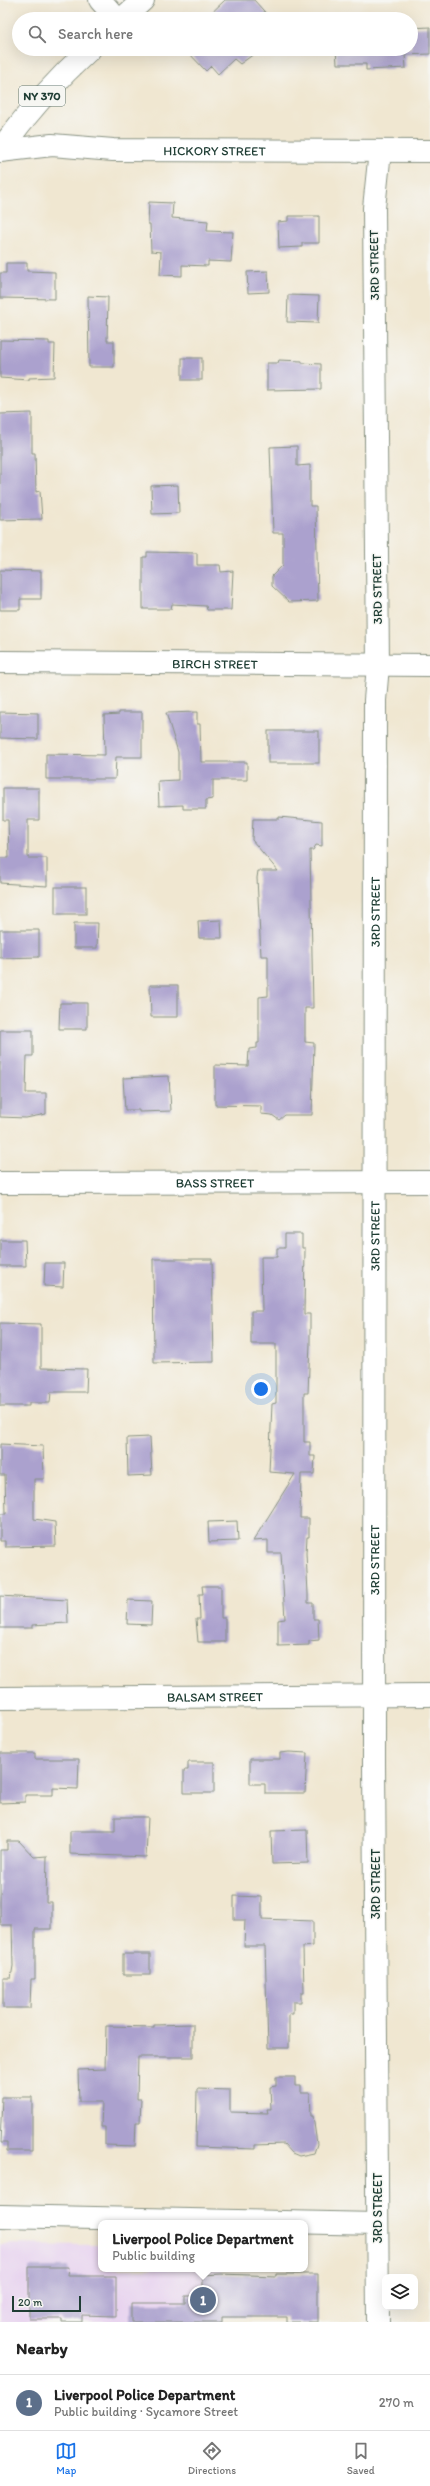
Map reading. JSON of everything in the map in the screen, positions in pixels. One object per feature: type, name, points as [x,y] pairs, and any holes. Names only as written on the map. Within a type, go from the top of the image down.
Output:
[{"type":"street","points":[[100,0],[111,12]]},
{"type":"street","points":[[130,12],[143,0]]},
{"type":"street","name":"NY 370","points":[[0,150],[30,110],[54,83],[83,56]]},
{"type":"street","name":"HICKORY STREET","points":[[0,150],[52,145],[113,150],[430,151]]},
{"type":"street","name":"3RD STREET","points":[[378,2322],[376,2224],[374,1770],[376,1695],[374,1182],[375,708],[378,666],[374,208],[380,151]]},
{"type":"street","name":"BIRCH STREET","points":[[0,662],[378,666],[430,665]]},
{"type":"street","name":"BASS STREET","points":[[0,1183],[430,1182]]},
{"type":"street","name":"BALSAM STREET","points":[[0,1698],[430,1695]]},
{"type":"street","points":[[0,2216],[188,2220]]},
{"type":"street","points":[[308,2223],[376,2224]]},
{"type":"shaded area","points":[[0,2244],[98,2245],[98,2272],[221,2272],[220,2322],[0,2322]]},
{"type":"building","points":[[225,0],[254,0],[265,12],[212,12]]},
{"type":"building","points":[[430,27],[430,54],[418,54],[418,28]]},
{"type":"building","points":[[192,56],[251,56],[240,64],[234,59],[218,74],[211,66],[206,71]]},
{"type":"building","points":[[336,56],[405,56],[406,68],[366,70],[366,64],[337,64]]},
{"type":"building","points":[[149,202],[173,203],[172,218],[208,221],[207,231],[233,232],[231,262],[208,261],[208,266],[182,265],[182,276],[160,275],[161,252],[151,251],[150,224],[148,224]]},
{"type":"building","points":[[288,216],[319,216],[319,243],[302,243],[302,247],[279,248],[278,222],[288,221]]},
{"type":"building","points":[[6,263],[27,263],[27,271],[55,272],[55,299],[0,298],[0,273],[6,273]]},
{"type":"building","points":[[268,271],[269,292],[248,293],[247,272]]},
{"type":"building","points":[[288,295],[319,296],[318,323],[287,322]]},
{"type":"building","points":[[88,296],[108,297],[107,341],[114,341],[114,367],[89,367]]},
{"type":"building","points":[[0,340],[49,341],[49,344],[55,344],[54,377],[29,378],[29,380],[0,378]]},
{"type":"building","points":[[182,358],[202,358],[202,380],[182,380]]},
{"type":"building","points":[[279,360],[321,364],[321,389],[267,390],[267,363],[278,363]]},
{"type":"building","points":[[32,413],[32,453],[35,453],[36,492],[40,491],[42,519],[0,520],[0,414]]},
{"type":"building","points":[[297,446],[297,466],[310,465],[310,506],[316,506],[318,601],[289,602],[272,586],[272,576],[283,565],[283,533],[273,533],[270,447]]},
{"type":"building","points":[[178,485],[179,513],[152,514],[151,486]]},
{"type":"building","points":[[147,552],[197,553],[197,565],[220,565],[221,572],[233,571],[231,610],[207,610],[206,606],[172,604],[171,609],[143,609],[143,557],[147,557]]},
{"type":"building","points":[[0,570],[41,571],[41,599],[20,599],[20,610],[0,610]]},
{"type":"building","points":[[0,712],[38,713],[38,739],[0,738]]},
{"type":"building","points":[[119,712],[142,712],[142,757],[116,757],[115,779],[46,779],[46,754],[105,755],[104,715],[119,714]]},
{"type":"building","points":[[197,712],[197,724],[200,724],[201,762],[247,762],[247,780],[213,780],[213,799],[206,800],[206,809],[183,809],[183,805],[159,806],[158,781],[178,780],[178,752],[166,713]]},
{"type":"building","points":[[268,731],[319,731],[319,763],[268,763]]},
{"type":"building","points":[[3,788],[39,788],[39,820],[28,820],[28,858],[47,858],[47,886],[0,883],[0,858],[9,858],[8,820],[3,820]]},
{"type":"building","points":[[279,817],[322,821],[322,846],[316,845],[313,850],[310,850],[313,1008],[305,1008],[305,1042],[314,1043],[312,1115],[285,1115],[279,1120],[272,1115],[261,1114],[261,1106],[215,1105],[215,1065],[248,1066],[249,1049],[257,1048],[257,1043],[259,1043],[259,997],[268,996],[268,956],[261,956],[257,878],[258,871],[278,871],[252,840],[253,819],[279,819]]},
{"type":"building","points":[[55,887],[86,887],[86,914],[55,914]]},
{"type":"building","points":[[221,920],[222,938],[199,938],[198,921]]},
{"type":"building","points":[[74,923],[98,923],[97,948],[74,948]]},
{"type":"building","points":[[0,930],[39,930],[39,957],[0,958]]},
{"type":"building","points":[[150,985],[178,985],[178,1017],[151,1017]]},
{"type":"building","points":[[60,1003],[87,1003],[87,1029],[59,1029]]},
{"type":"building","points":[[0,1030],[33,1030],[33,1056],[27,1056],[26,1093],[46,1093],[46,1114],[26,1118],[0,1117]]},
{"type":"building","points":[[169,1076],[171,1111],[139,1112],[139,1110],[125,1110],[123,1078]]},
{"type":"building","points":[[285,1234],[302,1234],[302,1248],[305,1248],[304,1314],[310,1314],[310,1343],[308,1393],[304,1393],[304,1442],[310,1442],[310,1456],[315,1456],[314,1474],[301,1474],[300,1518],[309,1518],[309,1537],[307,1537],[306,1553],[308,1603],[313,1603],[313,1619],[318,1619],[319,1640],[309,1641],[309,1645],[278,1646],[278,1620],[285,1619],[281,1553],[268,1553],[268,1540],[253,1541],[295,1474],[269,1472],[272,1404],[276,1403],[276,1344],[251,1344],[251,1311],[262,1311],[261,1257],[277,1257],[277,1248],[285,1248]]},
{"type":"building","points":[[0,1240],[25,1240],[26,1266],[0,1266]]},
{"type":"building","points":[[153,1259],[212,1259],[214,1362],[154,1363]]},
{"type":"building","points":[[45,1263],[64,1263],[63,1287],[44,1286]]},
{"type":"building","points":[[0,1323],[41,1324],[41,1368],[87,1369],[86,1392],[51,1392],[50,1403],[29,1403],[29,1406],[0,1406]]},
{"type":"building","points":[[150,1437],[152,1475],[128,1476],[127,1438]]},
{"type":"building","points":[[0,1444],[43,1446],[44,1479],[34,1479],[34,1519],[55,1522],[56,1546],[5,1547],[5,1541],[0,1541],[0,1514],[6,1514],[5,1475],[0,1475]]},
{"type":"building","points":[[237,1521],[238,1541],[209,1542],[208,1522]]},
{"type":"building","points":[[202,1586],[221,1586],[221,1618],[225,1618],[225,1642],[198,1642],[196,1619],[200,1619],[199,1594],[203,1594]]},
{"type":"building","points":[[0,1596],[67,1600],[68,1623],[32,1625],[32,1628],[0,1628]]},
{"type":"building","points":[[128,1600],[152,1601],[151,1625],[127,1624]]},
{"type":"building","points":[[0,1753],[35,1753],[35,1759],[79,1759],[78,1789],[53,1788],[53,1795],[25,1795],[25,1802],[0,1803]]},
{"type":"building","points":[[280,1753],[307,1753],[305,1793],[265,1793],[265,1784],[250,1784],[250,1759],[280,1759]]},
{"type":"building","points":[[188,1762],[214,1762],[214,1793],[184,1793],[184,1770],[188,1770]]},
{"type":"building","points":[[115,1817],[148,1817],[146,1857],[70,1854],[70,1831],[115,1831]]},
{"type":"building","points":[[307,1830],[308,1863],[272,1864],[271,1831]]},
{"type":"building","points":[[7,1841],[19,1841],[34,1857],[47,1856],[46,1902],[52,1902],[52,1929],[35,1929],[35,1979],[31,1979],[30,2008],[3,2008],[3,1978],[11,1978],[13,1966],[12,1925],[1,1925],[0,1915],[0,1850],[7,1850]]},
{"type":"building","points":[[234,1896],[262,1897],[262,1919],[313,1921],[313,1946],[303,1947],[304,1993],[301,1993],[301,2002],[293,2002],[293,2014],[289,2014],[289,2048],[268,2048],[265,1946],[244,1946],[245,1920],[234,1920]]},
{"type":"building","points":[[123,1954],[150,1954],[150,1975],[123,1975]]},
{"type":"building","points":[[193,2024],[193,2057],[138,2057],[137,2099],[141,2099],[140,2122],[136,2122],[135,2146],[105,2145],[105,2127],[101,2127],[102,2102],[79,2102],[78,2070],[105,2069],[106,2026],[154,2027],[154,2025]]},
{"type":"building","points":[[276,2077],[295,2077],[295,2086],[301,2086],[301,2093],[310,2093],[311,2116],[313,2116],[317,2144],[314,2153],[299,2156],[292,2153],[284,2144],[255,2145],[255,2149],[196,2147],[197,2089],[230,2090],[230,2112],[268,2113],[267,2109],[271,2109],[270,2087],[276,2086]]},
{"type":"building","points":[[2,2097],[32,2097],[32,2151],[7,2151],[7,2143],[0,2143]]},
{"type":"building","points":[[29,2267],[69,2267],[68,2276],[116,2276],[116,2316],[82,2315],[82,2322],[62,2322],[62,2319],[29,2319]]},
{"type":"building","points":[[221,2274],[276,2276],[276,2274],[318,2274],[318,2322],[287,2322],[287,2317],[222,2317],[222,2322],[131,2322],[131,2303],[185,2303],[185,2296],[203,2296],[203,2275]]},
{"type":"place","name":"Liverpool Police Department","points":[[203,2300]]}]
